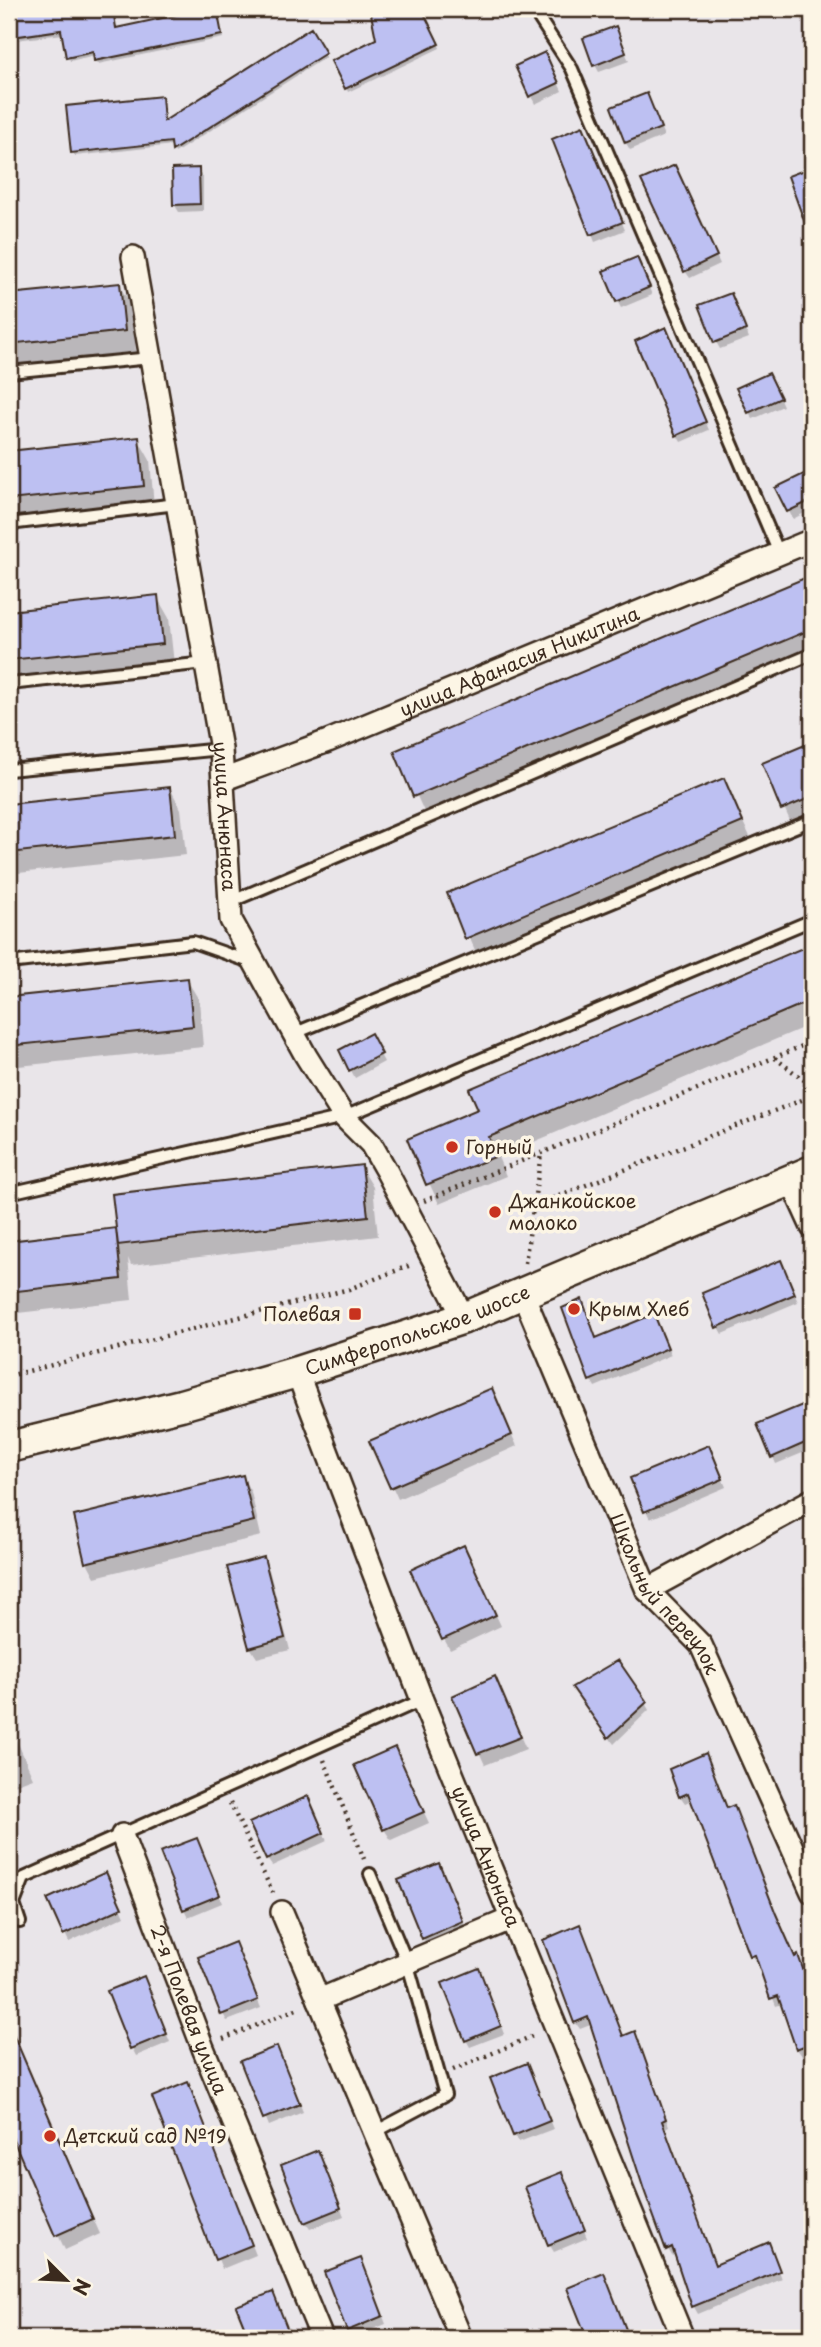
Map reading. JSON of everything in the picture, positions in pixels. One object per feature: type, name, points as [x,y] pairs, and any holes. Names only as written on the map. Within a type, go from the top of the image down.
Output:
[{"type":"main road","name":"Симферопольское шоссе","points":[[9,1447],[181,1405],[296,1372],[464,1318],[523,1284],[802,1176]]},
{"type":"street","name":"улица Анюнаса","points":[[133,257],[221,749],[225,779],[231,920],[293,1034],[344,1117],[371,1144],[464,1318]]},
{"type":"street","name":"улица Афанасия Никитина","points":[[225,779],[328,741],[812,540]]},
{"type":"street","points":[[802,1176],[812,1227]]},
{"type":"street","name":"Школьный переулок","points":[[523,1284],[647,1590],[701,1645],[812,1892]]},
{"type":"street","name":"улица Анюнаса","points":[[296,1372],[422,1700],[683,2338]]},
{"type":"street","points":[[647,1590],[812,1500]]},
{"type":"street","name":"2-я Полевая улица","points":[[122,1835],[203,2048],[322,2338]]},
{"type":"street","points":[[282,1912],[461,2338]]},
{"type":"street","points":[[319,2000],[513,1918]]},
{"type":"lane","points":[[533,9],[572,69],[779,553]]},
{"type":"lane","points":[[9,372],[151,358]]},
{"type":"lane","points":[[9,524],[177,504]]},
{"type":"lane","points":[[230,902],[812,654]]},
{"type":"lane","points":[[9,684],[206,663]]},
{"type":"lane","points":[[9,770],[221,749]]},
{"type":"lane","points":[[293,1034],[812,820]]},
{"type":"lane","points":[[9,1193],[344,1117],[812,920]]},
{"type":"lane","points":[[9,963],[193,942],[255,964]]},
{"type":"lane","points":[[20,1922],[14,1904],[24,1878],[422,1700]]},
{"type":"lane","points":[[370,1874],[407,1962],[445,2095],[374,2132]]},
{"type":"path","points":[[406,1208],[812,1042]]},
{"type":"path","points":[[775,1058],[812,1086]]},
{"type":"path","points":[[533,1206],[812,1096]]},
{"type":"path","points":[[523,1284],[541,1153]]},
{"type":"path","points":[[9,1376],[349,1289],[432,1257]]},
{"type":"path","points":[[319,1746],[370,1874]]},
{"type":"path","points":[[223,1790],[282,1912]]},
{"type":"path","points":[[203,2048],[319,2000]]},
{"type":"path","points":[[439,2076],[556,2026]]},
{"type":"building","points":[[9,9],[113,9],[116,28],[186,13],[185,9],[217,9],[222,35],[94,61],[93,52],[66,58],[61,30],[12,37]]},
{"type":"building","points":[[370,9],[422,9],[439,44],[345,89],[331,61],[376,39]]},
{"type":"building","points":[[616,26],[626,53],[593,66],[583,38]]},
{"type":"building","points":[[311,28],[326,53],[172,151],[171,142],[71,153],[66,106],[162,96],[164,121]]},
{"type":"building","points":[[545,52],[559,83],[529,97],[515,66]]},
{"type":"building","points":[[647,93],[661,128],[625,143],[611,107]]},
{"type":"building","points":[[583,126],[623,222],[590,235],[552,139]]},
{"type":"building","points":[[675,165],[717,256],[684,272],[641,180]]},
{"type":"building","points":[[812,167],[812,236],[810,237],[788,176]]},
{"type":"building","points":[[199,168],[200,204],[173,205],[172,169]]},
{"type":"building","points":[[637,257],[650,287],[616,302],[603,271]]},
{"type":"building","points":[[120,283],[125,331],[9,344],[9,294]]},
{"type":"building","points":[[731,293],[746,330],[714,343],[699,305]]},
{"type":"building","points":[[666,327],[706,422],[676,436],[635,341]]},
{"type":"building","points":[[769,373],[781,398],[748,413],[736,388]]},
{"type":"building","points":[[139,437],[144,486],[9,500],[9,451]]},
{"type":"building","points":[[812,470],[812,500],[787,512],[775,488]]},
{"type":"building","points":[[812,575],[812,629],[413,797],[394,751]]},
{"type":"building","points":[[158,595],[163,644],[9,660],[9,611]]},
{"type":"building","points":[[812,742],[812,797],[781,810],[762,763]]},
{"type":"building","points":[[724,778],[743,822],[465,939],[447,893]]},
{"type":"building","points":[[170,787],[175,835],[9,853],[9,804]]},
{"type":"building","points":[[812,944],[812,1000],[489,1137],[497,1156],[426,1185],[407,1139],[478,1109],[469,1089]]},
{"type":"building","points":[[188,978],[193,1026],[9,1046],[9,997]]},
{"type":"building","points":[[371,1033],[382,1054],[349,1071],[339,1050]]},
{"type":"building","points":[[362,1165],[368,1216],[118,1245],[112,1194]]},
{"type":"building","points":[[116,1228],[121,1279],[9,1292],[9,1241]]},
{"type":"building","points":[[781,1260],[795,1294],[716,1328],[702,1293]]},
{"type":"building","points":[[582,1299],[596,1338],[654,1314],[668,1348],[589,1381],[562,1308]]},
{"type":"building","points":[[492,1388],[512,1435],[390,1488],[369,1441]]},
{"type":"building","points":[[812,1401],[812,1440],[771,1458],[757,1424]]},
{"type":"building","points":[[709,1445],[723,1479],[644,1512],[630,1478]]},
{"type":"building","points":[[243,1475],[254,1521],[85,1563],[74,1516]]},
{"type":"building","points":[[464,1545],[496,1615],[442,1640],[410,1570]]},
{"type":"building","points":[[264,1557],[285,1638],[249,1648],[227,1567]]},
{"type":"building","points":[[618,1660],[647,1702],[608,1738],[572,1687]]},
{"type":"building","points":[[495,1676],[521,1737],[477,1754],[452,1696]]},
{"type":"building","points":[[395,1747],[424,1812],[383,1830],[354,1765]]},
{"type":"building","points":[[706,1753],[727,1808],[734,1805],[776,1914],[795,1957],[798,1955],[812,1994],[812,2043],[796,2049],[778,1996],[770,1999],[755,1955],[750,1956],[688,1793],[679,1797],[669,1769]]},
{"type":"building","points":[[308,1796],[324,1833],[266,1860],[249,1823]]},
{"type":"building","points":[[197,1838],[220,1895],[183,1910],[160,1852]]},
{"type":"building","points":[[439,1863],[463,1921],[422,1939],[398,1880]]},
{"type":"building","points":[[106,1872],[122,1908],[63,1935],[47,1899]]},
{"type":"building","points":[[580,1924],[623,2036],[635,2031],[666,2119],[662,2121],[715,2265],[769,2242],[780,2271],[692,2307],[672,2247],[666,2250],[644,2190],[588,2017],[574,2023],[543,1940]]},
{"type":"building","points":[[235,1942],[258,2000],[221,2015],[198,1957]]},
{"type":"building","points":[[479,1968],[501,2026],[465,2041],[442,1983]]},
{"type":"building","points":[[144,1976],[167,2034],[130,2049],[107,1991]]},
{"type":"building","points":[[9,2024],[93,2219],[55,2236],[9,2130]]},
{"type":"building","points":[[277,2046],[300,2104],[263,2119],[240,2061]]},
{"type":"building","points":[[527,2063],[550,2121],[513,2136],[490,2078]]},
{"type":"building","points":[[188,2082],[252,2245],[215,2260],[152,2097]]},
{"type":"building","points":[[318,2150],[341,2208],[304,2223],[281,2165]]},
{"type":"building","points":[[562,2172],[585,2230],[548,2245],[525,2187]]},
{"type":"building","points":[[361,2258],[383,2316],[347,2331],[324,2272]]},
{"type":"building","points":[[604,2273],[627,2332],[610,2338],[587,2338],[567,2288]]},
{"type":"building","points":[[273,2292],[291,2338],[249,2338],[236,2306]]},
{"type":"place","name":"Горный","points":[[452,1147]]},
{"type":"place","name":"Джанкойское молоко","points":[[495,1212]]},
{"type":"place","name":"Крым Хлеб","points":[[574,1309]]},
{"type":"place","name":"Полевая","points":[[355,1314]]},
{"type":"place","name":"Детский сад №19","points":[[50,2136]]}]
